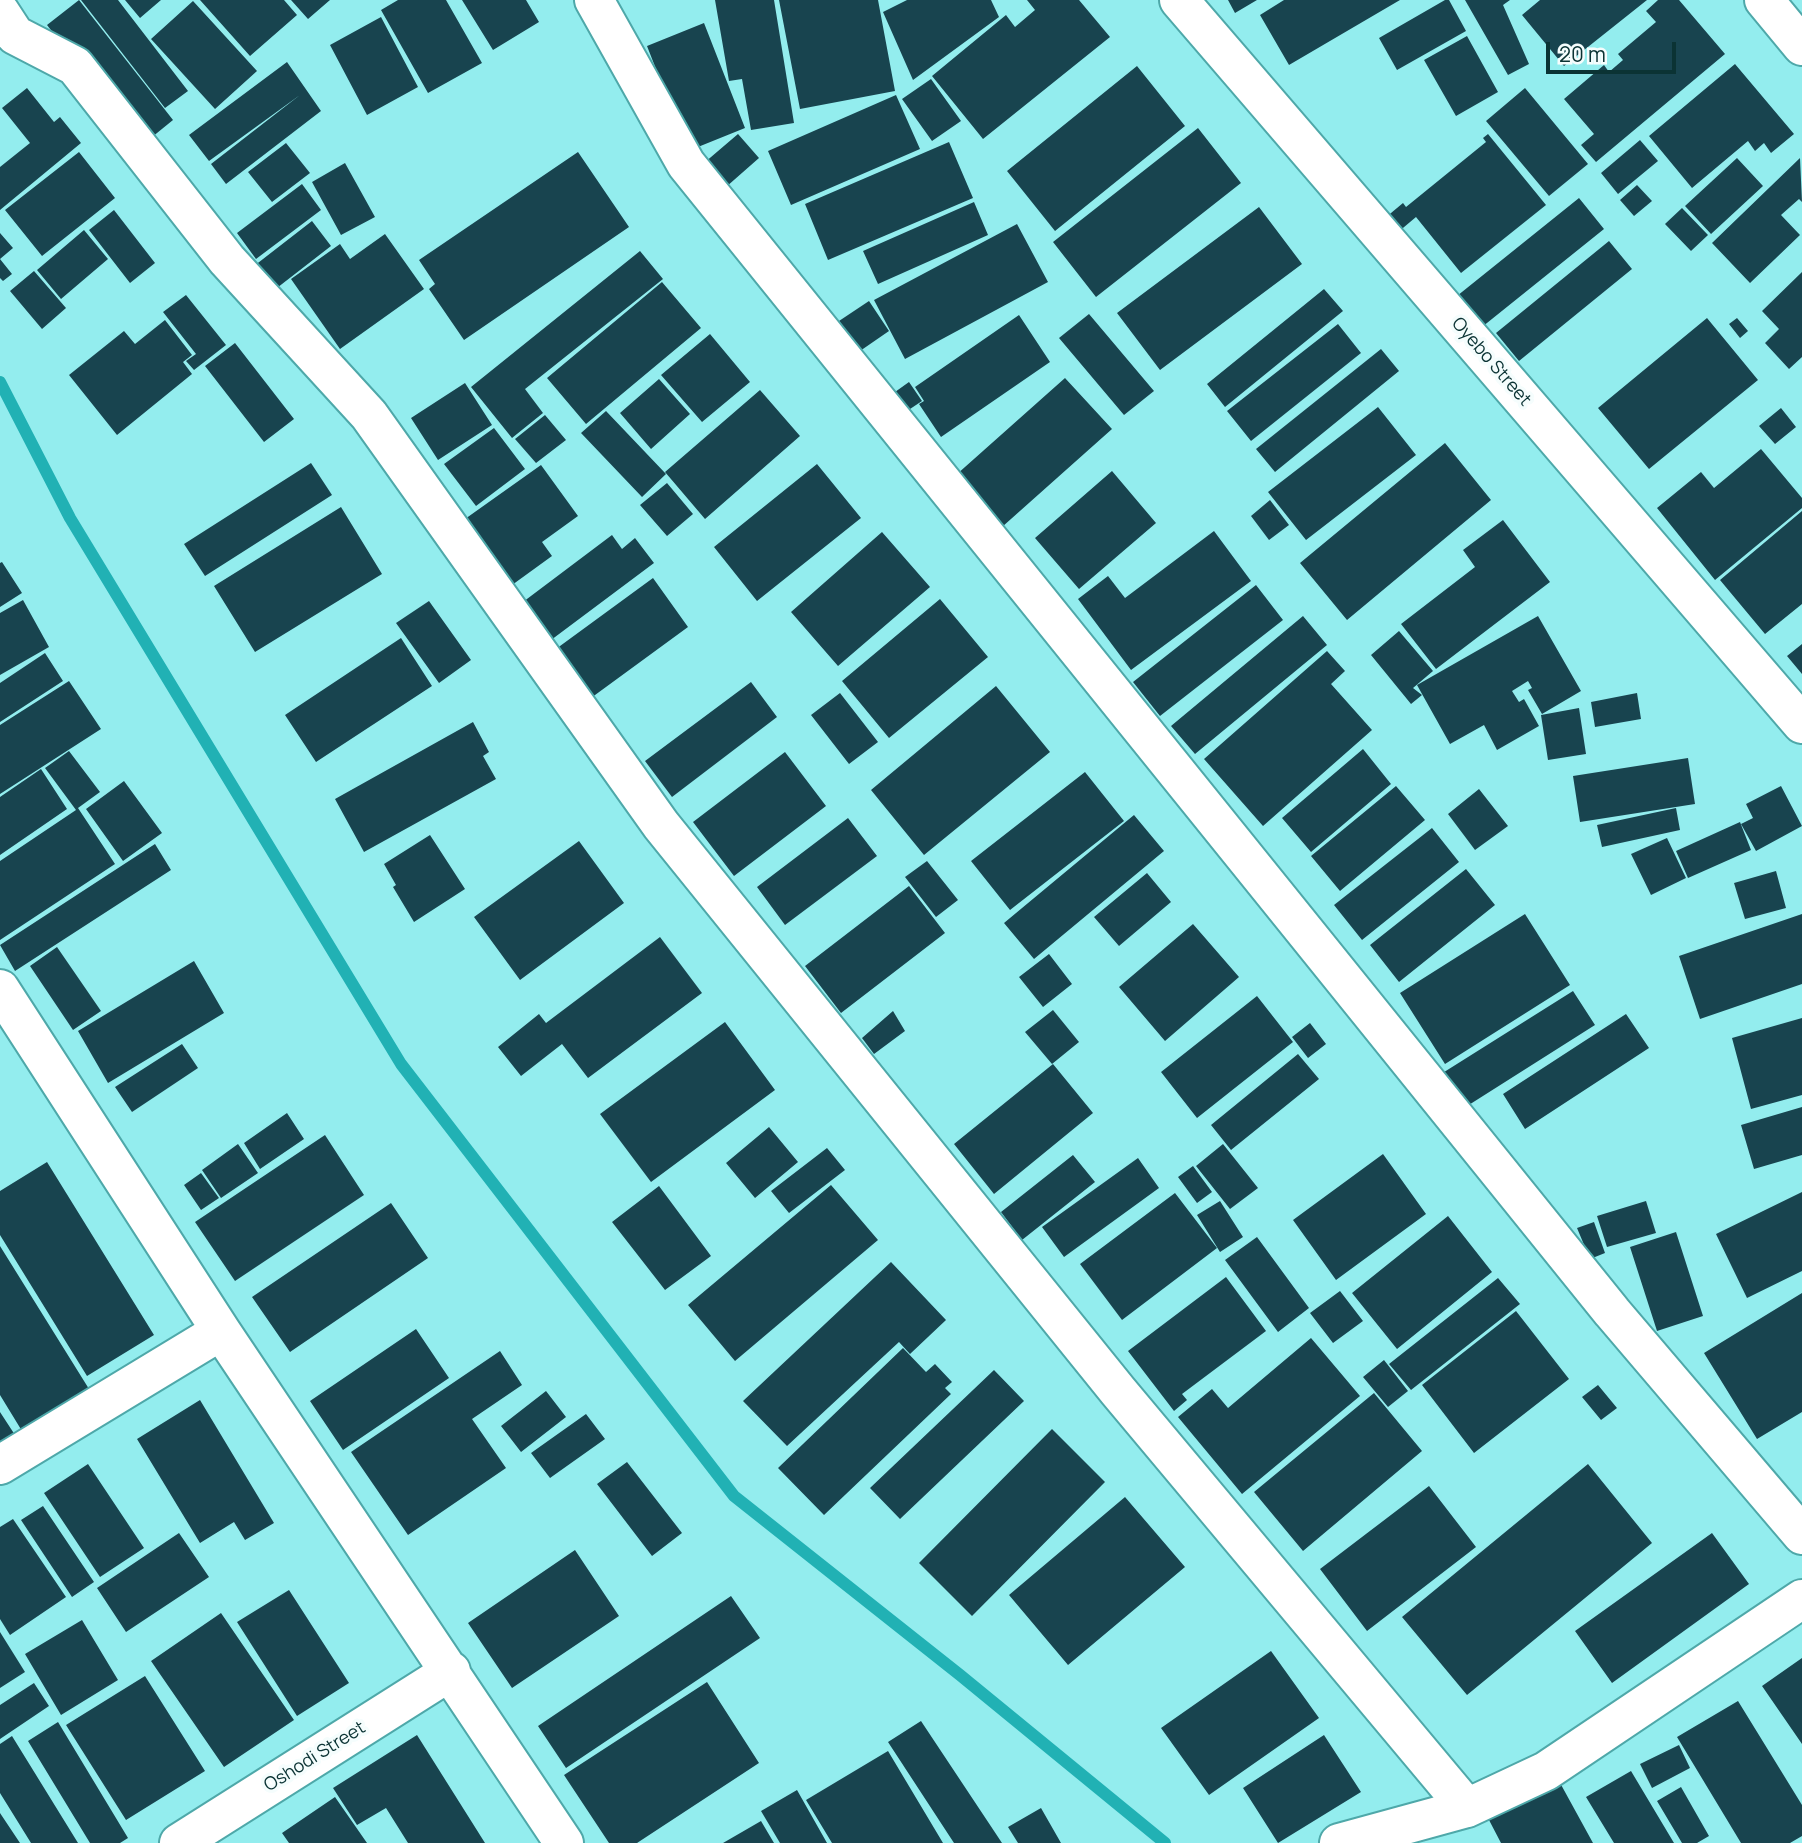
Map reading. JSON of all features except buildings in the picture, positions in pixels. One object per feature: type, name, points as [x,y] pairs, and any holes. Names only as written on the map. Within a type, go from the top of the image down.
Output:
[{"type":"street","points":[[594,0],[687,164],[1612,1312],[1802,1535]]},
{"type":"street","name":"Oyebo Street","points":[[1180,0],[1802,724]]},
{"type":"street","points":[[1764,0],[1802,46]]},
{"type":"street","points":[[0,12],[15,35],[75,66],[227,260],[369,415],[661,825],[1118,1391],[1467,1808]]},
{"type":"street","points":[[0,989],[221,1331],[564,1843]]},
{"type":"street","points":[[0,1465],[221,1331]]},
{"type":"street","points":[[1339,1843],[1467,1808],[1546,1771],[1802,1599]]},
{"type":"street","name":"Oshodi Street","points":[[179,1843],[451,1671]]},
{"type":"waterway","points":[[0,382],[70,518],[401,1064],[734,1496],[960,1675],[1165,1843]]}]
